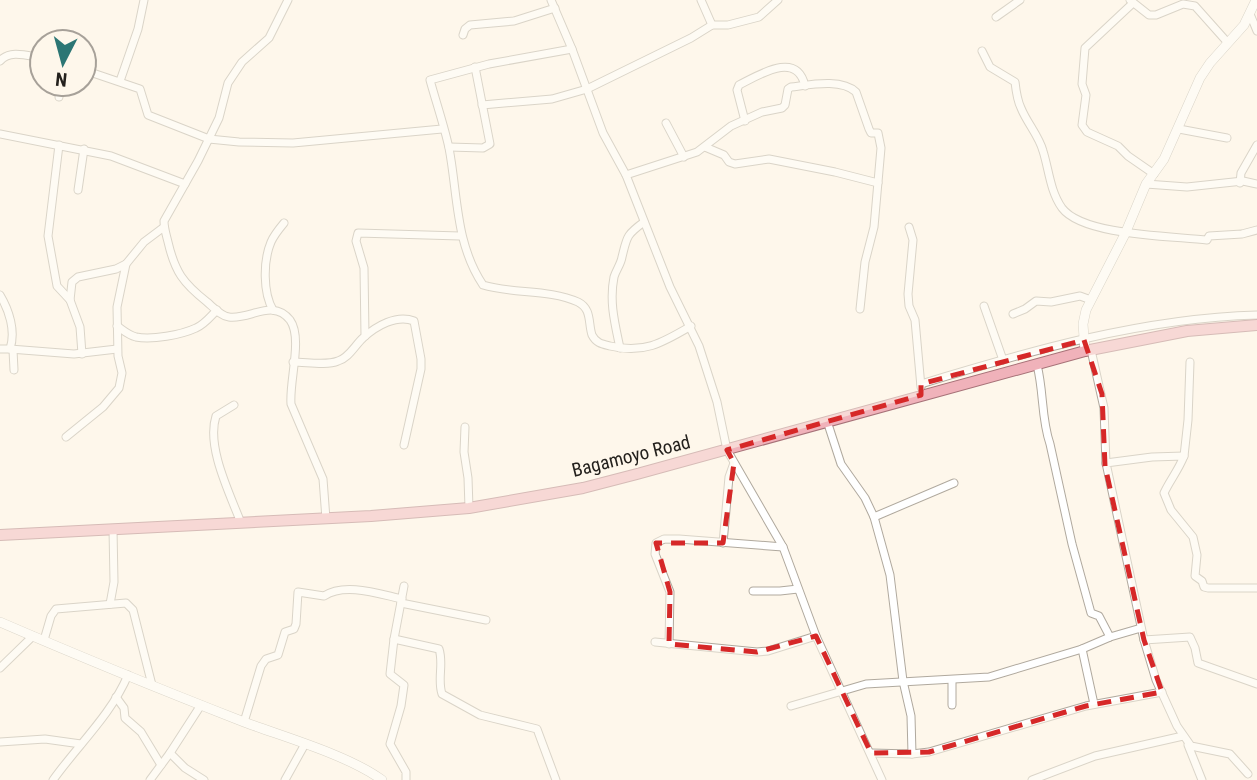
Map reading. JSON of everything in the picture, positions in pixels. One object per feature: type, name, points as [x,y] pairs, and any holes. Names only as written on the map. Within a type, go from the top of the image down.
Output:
[{"type":"highway","name":"Bagamoyo Road","points":[[0,535],[326,519],[469,508],[583,488],[727,450],[921,390],[1037,365],[1087,347],[1131,336],[1257,325]]},
{"type":"street","points":[[120,81],[138,29],[144,0]]},
{"type":"street","points":[[288,0],[275,29],[258,49],[242,62],[228,83],[219,118],[164,220],[164,227],[171,259],[178,274],[187,286],[217,310],[229,317],[273,310],[289,319],[295,330],[291,404],[323,479],[326,519]]},
{"type":"street","points":[[551,0],[603,133],[625,175],[670,287],[691,326],[713,385],[727,450],[783,547],[816,636],[882,780]]},
{"type":"street","points":[[701,0],[712,25]]},
{"type":"street","points":[[482,105],[552,99],[587,89],[712,25],[728,25],[760,17],[778,0]]},
{"type":"street","points":[[996,17],[1020,0]]},
{"type":"street","points":[[1202,780],[1188,743],[1161,692],[1143,640],[1105,464],[1104,408],[1087,347],[1086,310],[1125,234],[1146,184],[1179,129],[1200,78],[1244,25],[1256,1]]},
{"type":"street","points":[[1154,174],[1118,146],[1087,132],[1082,125],[1086,95],[1082,84],[1085,48],[1131,2],[1149,15],[1156,15],[1182,4],[1195,6],[1228,43]]},
{"type":"street","points":[[463,35],[470,25],[514,21],[555,8]]},
{"type":"street","points":[[1250,14],[1257,31]]},
{"type":"street","points":[[572,49],[475,67],[430,79],[449,147],[460,236],[482,285],[567,299],[582,304],[587,310],[595,341],[639,350],[691,326]]},
{"type":"street","points":[[982,51],[990,67],[1015,82],[1018,103],[1043,150],[1053,190],[1062,208],[1076,219],[1125,234],[1207,240],[1209,236],[1257,230]]},
{"type":"street","points":[[0,61],[5,55],[28,56]]},
{"type":"street","points":[[745,121],[737,90],[742,83],[783,66],[798,70],[805,86]]},
{"type":"street","points":[[449,147],[489,146],[475,67]]},
{"type":"street","points":[[98,74],[140,89],[146,112],[153,118],[209,139],[293,143],[442,128]]},
{"type":"street","points":[[625,175],[684,158],[705,147],[731,126],[762,112],[784,107],[788,89],[805,86],[847,86],[856,92],[871,133],[878,133],[880,137],[881,148],[874,227],[865,261],[860,309]]},
{"type":"street","points":[[666,123],[684,158]]},
{"type":"street","points":[[1179,129],[1227,138]]},
{"type":"street","points":[[0,134],[84,149],[185,184]]},
{"type":"street","points":[[59,145],[49,217],[49,245],[57,286],[70,300]]},
{"type":"street","points":[[1240,183],[1241,173],[1257,145]]},
{"type":"street","points":[[705,147],[735,164],[769,159],[878,183]]},
{"type":"street","points":[[78,190],[84,149]]},
{"type":"street","points":[[1146,184],[1187,187],[1257,184]]},
{"type":"street","points":[[620,348],[612,313],[612,287],[626,240],[645,222]]},
{"type":"street","points":[[273,310],[266,290],[267,258],[272,239],[284,223]]},
{"type":"street","points":[[82,354],[80,327],[70,300],[70,286],[74,279],[116,269],[125,264],[144,242],[164,227]]},
{"type":"street","points":[[909,227],[913,240],[908,294],[909,306],[915,320],[921,390],[1003,360],[1087,347]]},
{"type":"street","points":[[365,336],[364,268],[356,241],[358,233],[460,236]]},
{"type":"street","points":[[66,437],[118,391],[122,373],[118,364],[117,307],[125,264]]},
{"type":"street","points":[[0,295],[6,304],[13,332],[14,370]]},
{"type":"street","points":[[1013,314],[1036,301],[1051,302],[1080,296],[1091,300]]},
{"type":"street","points":[[984,306],[1003,360]]},
{"type":"street","points":[[117,326],[136,337],[186,332],[199,327],[217,310]]},
{"type":"street","points":[[1131,336],[1209,317],[1257,315]]},
{"type":"street","points":[[293,362],[329,363],[341,360],[365,336],[397,319],[414,321],[421,369],[404,444]]},
{"type":"street","points":[[0,349],[82,354],[117,349]]},
{"type":"street","points":[[1190,362],[1184,456],[1176,476],[1168,484],[1164,494],[1171,510],[1193,537],[1197,555],[1195,576],[1202,581],[1204,587],[1257,588]]},
{"type":"street","points":[[1037,365],[1042,390],[1044,428],[1072,544],[1090,611],[1099,616],[1110,637]]},
{"type":"street","points":[[234,405],[216,416],[215,439],[219,465],[241,523]]},
{"type":"street","points":[[827,421],[841,464],[865,498],[874,517],[890,575],[903,681],[911,716],[912,754]]},
{"type":"street","points":[[465,427],[464,452],[469,508]]},
{"type":"street","points":[[1105,464],[1152,457],[1184,456]]},
{"type":"street","points":[[723,543],[729,477],[734,463]]},
{"type":"street","points":[[874,517],[954,483]]},
{"type":"street","points":[[110,604],[114,582],[113,529]]},
{"type":"street","points":[[669,644],[670,592],[655,554],[656,543],[664,539],[679,539],[783,547]]},
{"type":"street","points":[[404,586],[390,674],[404,685],[390,744],[406,772],[407,780]]},
{"type":"street","points":[[244,722],[261,666],[269,657],[278,655],[285,632],[294,629],[298,592],[324,596],[330,591],[347,589],[486,620]]},
{"type":"street","points":[[753,591],[798,589]]},
{"type":"street","points":[[44,640],[51,616],[56,609],[125,603],[131,607],[152,685]]},
{"type":"street","points":[[0,622],[201,705],[305,744],[382,780]]},
{"type":"street","points":[[791,706],[866,684],[989,677],[1141,628]]},
{"type":"street","points":[[0,668],[33,636]]},
{"type":"street","points":[[654,642],[757,652],[816,636]]},
{"type":"street","points":[[1143,640],[1190,637],[1198,663],[1257,684]]},
{"type":"street","points":[[394,639],[439,649],[442,664],[439,688],[442,694],[480,715],[537,729],[556,780]]},
{"type":"street","points":[[1082,649],[1094,704]]},
{"type":"street","points":[[53,780],[94,731],[128,675]]},
{"type":"street","points":[[952,680],[953,705]]},
{"type":"street","points":[[871,754],[912,754],[968,742],[1094,704],[1161,692]]},
{"type":"street","points":[[116,696],[124,708],[125,718],[141,732],[161,765]]},
{"type":"street","points":[[149,780],[201,705]]},
{"type":"street","points":[[1032,780],[1095,756],[1183,736]]},
{"type":"street","points":[[0,742],[45,740],[81,744]]},
{"type":"street","points":[[1188,743],[1194,747],[1230,754],[1248,774]]},
{"type":"street","points":[[285,780],[305,744]]},
{"type":"street","points":[[170,753],[185,768],[204,780]]},
{"type":"highlighted area","points":[[1084,340],[1102,394],[1105,466],[1144,640],[1162,692],[1086,706],[929,752],[871,753],[816,636],[757,652],[669,644],[670,592],[656,543],[723,543],[734,463],[727,450],[921,395],[921,384]]}]
